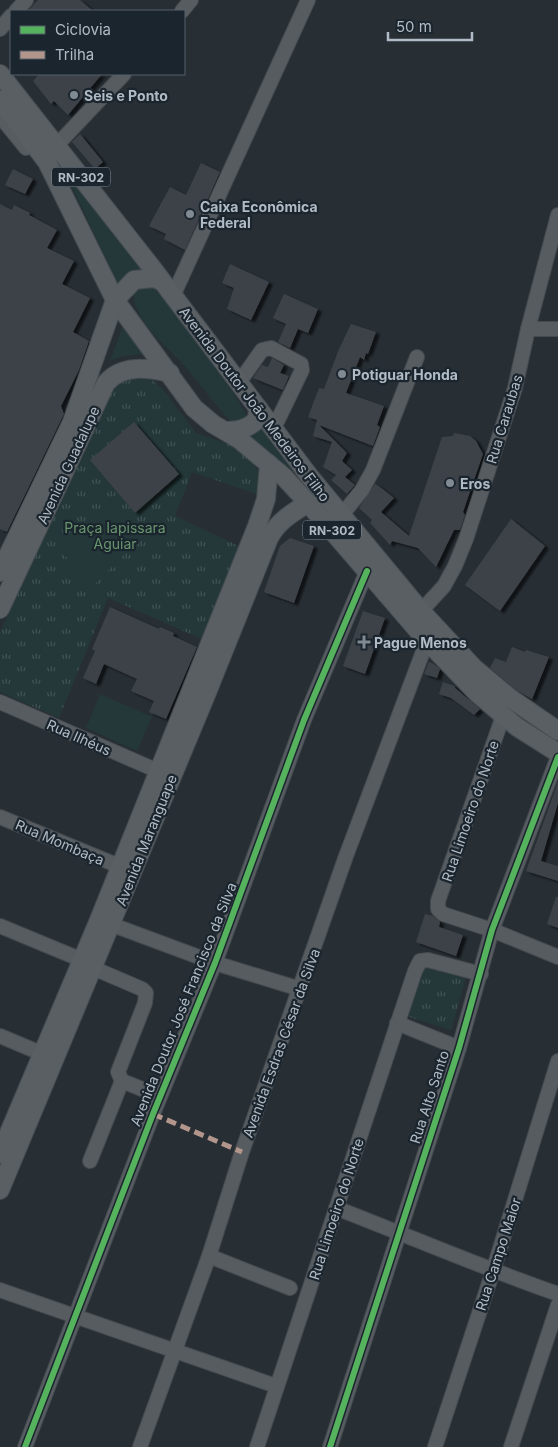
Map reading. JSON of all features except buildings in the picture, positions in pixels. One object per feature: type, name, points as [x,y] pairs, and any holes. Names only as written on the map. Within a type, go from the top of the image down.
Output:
[{"type":"main road","name":"Avenida Doutor João Medeiros Filho","points":[[0,74],[161,280],[238,384],[341,516],[421,610],[474,668],[510,698],[558,731]]},
{"type":"main road","name":"Avenida Doutor João Medeiros Filho","points":[[0,100],[43,156],[115,300],[194,408],[208,420],[240,440],[269,464],[308,503],[427,641],[478,694],[517,727],[557,754]]},
{"type":"main road","points":[[115,300],[134,280],[154,278],[161,280]]},
{"type":"main road","name":"Avenida Guadalupe","points":[[0,572],[72,422],[115,300]]},
{"type":"main road","name":"Avenida Guadalupe","points":[[0,609],[100,392],[110,377],[123,371],[139,368],[150,368],[170,373]]},
{"type":"main road","points":[[225,431],[244,430],[258,420],[258,408]]},
{"type":"main road","points":[[64,473],[64,462],[78,430],[72,422]]},
{"type":"main road","name":"Avenida Maranguape","points":[[0,1190],[5,1149],[49,1056],[105,922],[149,830],[206,695],[257,547],[266,499],[269,464]]},
{"type":"main road","name":"Avenida Maranguape","points":[[105,922],[119,866],[158,771],[257,547],[288,515],[308,503]]},
{"type":"main road","points":[[149,830],[150,814],[162,781],[162,775],[158,771]]},
{"type":"street","points":[[17,10],[26,0]]},
{"type":"street","points":[[183,10],[192,0]]},
{"type":"street","points":[[173,296],[308,0]]},
{"type":"street","points":[[0,28],[10,17]]},
{"type":"street","points":[[56,146],[123,75]]},
{"type":"street","name":"Avenida Doutor João Medeiros Filho","points":[[0,116],[61,191]]},
{"type":"street","name":"Rua Caraubas","points":[[421,610],[444,586],[466,539],[515,388],[528,329],[558,215]]},
{"type":"street","points":[[528,329],[558,329]]},
{"type":"street","points":[[238,384],[262,350],[267,348],[271,348],[301,364],[302,370],[274,428]]},
{"type":"street","points":[[341,516],[362,490],[373,470],[417,357]]},
{"type":"street","name":"Avenida Doutor José Francisco da Silva","points":[[25,1447],[153,1114],[215,963],[304,720],[367,571]]},
{"type":"street","name":"Avenida Esdras César da Silva","points":[[140,1447],[209,1256],[242,1152],[346,856],[427,641]]},
{"type":"street","name":"Rua Ilhéus","points":[[0,702],[158,771]]},
{"type":"street","name":"Rua Limoeiro do Norte","points":[[492,930],[443,914],[437,906],[503,716]]},
{"type":"street","name":"Rua Alto Santo","points":[[330,1447],[459,1048],[492,930],[557,754]]},
{"type":"street","name":"Rua Mombaça","points":[[0,817],[119,866]]},
{"type":"street","points":[[105,922],[215,963],[300,989]]},
{"type":"street","points":[[0,926],[88,964],[142,989],[146,993],[146,1003],[118,1068],[118,1077],[122,1081],[152,1093]]},
{"type":"street","points":[[492,930],[558,957]]},
{"type":"street","name":"Rua Limoeiro do Norte","points":[[257,1447],[415,971],[420,961],[428,960],[480,974]]},
{"type":"street","points":[[398,1023],[459,1048]]},
{"type":"street","points":[[0,1036],[49,1056]]},
{"type":"street","name":"Rua Campo Maior","points":[[435,1447],[493,1271],[558,1061]]},
{"type":"street","points":[[90,1161],[122,1081]]},
{"type":"street","points":[[336,1208],[493,1271],[558,1294]]},
{"type":"street","points":[[209,1256],[290,1288]]},
{"type":"street","points":[[0,1290],[276,1386]]},
{"type":"street","points":[[511,1447],[558,1305]]},
{"type":"green space","points":[[53,147],[151,270],[120,288]]},
{"type":"green space","points":[[139,286],[153,286],[219,369],[247,415],[246,419],[235,425],[147,326],[136,306],[133,294]]},
{"type":"green space","points":[[124,322],[148,354],[123,356],[110,361]]},
{"type":"green space","name":"Praça Iapissara Aguiar","points":[[142,377],[153,381],[162,388],[196,433],[231,445],[253,462],[262,480],[262,496],[192,472],[175,516],[241,547],[204,640],[108,598],[59,718],[0,692],[0,632],[114,388],[127,379]]},
{"type":"green space","points":[[262,424],[297,478],[246,437]]},
{"type":"green space","points":[[115,500],[146,532],[92,587],[63,553]]},
{"type":"green space","points":[[100,694],[152,717],[137,751],[86,728]]},
{"type":"green space","points":[[425,962],[467,974],[451,1030],[406,1016]]},
{"type":"marked path","points":[[153,1114],[242,1152]]},
{"type":"cycle path","points":[[25,1447],[153,1114],[215,963],[304,720],[367,571]]},
{"type":"cycle path","points":[[330,1447],[459,1048],[492,930],[558,757]]},
{"type":"place","name":"Seis e Ponto","points":[[74,95]]},
{"type":"place","name":"Caixa Econômica Federal","points":[[190,214]]},
{"type":"place","name":"Potiguar Honda","points":[[342,374]]},
{"type":"place","name":"Eros","points":[[450,483]]},
{"type":"place","name":"Pague Menos","points":[[364,642]]}]
